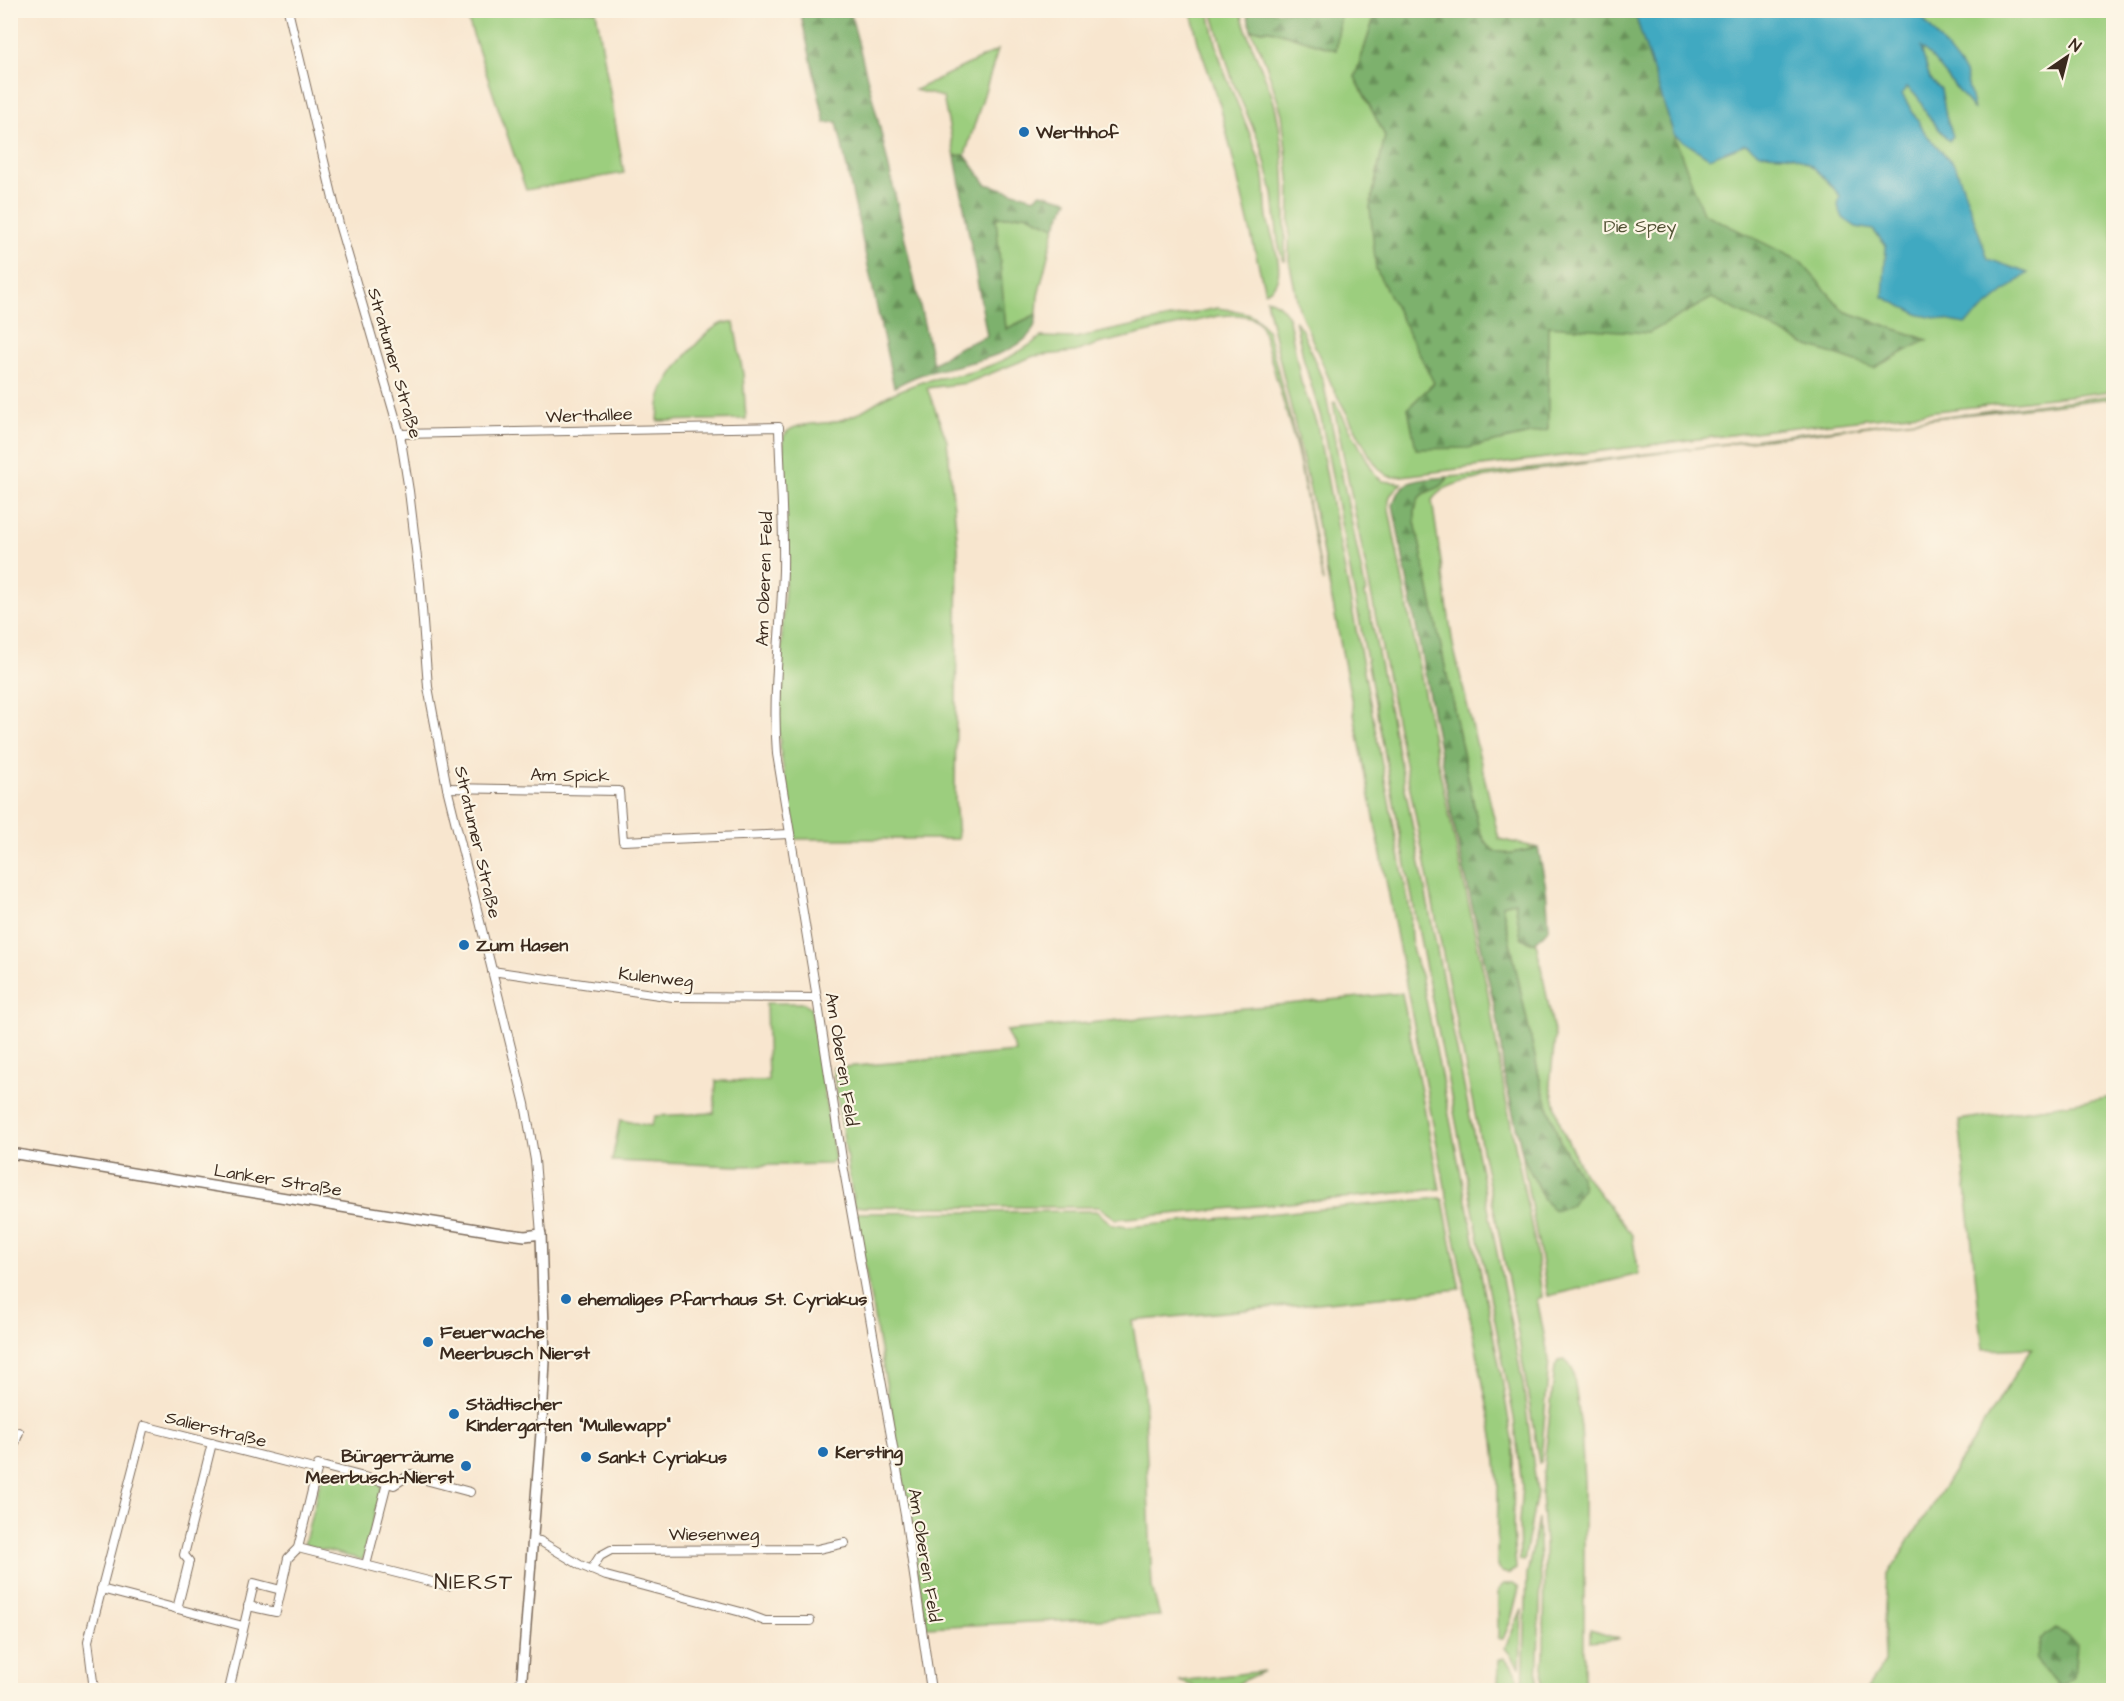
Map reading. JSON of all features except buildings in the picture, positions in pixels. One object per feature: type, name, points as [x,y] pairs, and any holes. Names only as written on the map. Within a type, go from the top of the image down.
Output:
[{"type":"street","name":"Stratumer Straße","points":[[288,10],[339,224],[400,434],[420,583],[428,687],[447,788],[525,1104],[535,1160],[541,1234],[545,1361],[534,1540],[521,1690]]},
{"type":"street","name":"Werthallee","points":[[400,434],[779,427]]},
{"type":"street","name":"Am Oberen Feld","points":[[779,427],[783,569],[775,685],[774,724],[777,754],[870,1327],[905,1515],[931,1690]]},
{"type":"street","name":"Am Spick","points":[[447,788],[619,791],[623,841],[790,834]]},
{"type":"street","name":"Kulenweg","points":[[492,971],[674,997],[817,998]]},
{"type":"street","name":"Lanker Straße","points":[[10,1153],[501,1233],[525,1236],[541,1234]]},
{"type":"street","name":"Salierstraße","points":[[94,1690],[88,1641],[144,1426],[317,1470],[318,1465],[387,1483]]},
{"type":"street","points":[[10,1457],[19,1432]]},
{"type":"street","points":[[177,1609],[189,1561],[183,1555],[212,1443]]},
{"type":"street","points":[[248,1606],[276,1612],[288,1558],[298,1548],[317,1470]]},
{"type":"street","points":[[366,1565],[387,1483],[394,1485],[411,1474],[470,1492]]},
{"type":"street","points":[[534,1540],[606,1576],[741,1612],[765,1621],[810,1621]]},
{"type":"street","name":"Wiesenweg","points":[[591,1570],[600,1556],[611,1550],[818,1549],[845,1543]]},
{"type":"street","points":[[298,1548],[448,1586]]},
{"type":"street","points":[[228,1690],[254,1583],[281,1590]]},
{"type":"street","points":[[100,1589],[243,1626]]},
{"type":"green space","points":[[465,11],[596,11],[624,173],[526,190]]},
{"type":"green space","points":[[800,11],[850,11],[879,124],[933,364],[958,348],[987,336],[955,156],[965,155],[986,184],[1034,198],[1041,193],[1068,200],[1055,227],[1025,214],[996,218],[1006,329],[1037,314],[1034,327],[1027,338],[1015,347],[983,359],[932,371],[894,387],[837,122],[825,123]]},
{"type":"green space","points":[[1191,11],[1209,11],[1223,68],[1263,172],[1267,216],[1279,270],[1273,287],[1265,292],[1220,105],[1198,42]]},
{"type":"green space","points":[[1212,11],[1241,11],[1276,110],[1284,166],[1285,261],[1283,261],[1278,242],[1273,193],[1261,146],[1233,82]]},
{"type":"green space","points":[[1247,11],[1341,11],[1336,50],[1271,30],[1251,30]]},
{"type":"green space","name":"Die Spey","points":[[1341,11],[1373,11],[1374,18],[1355,77],[1385,136],[1370,208],[1417,346],[1434,383],[1408,408],[1450,448],[1398,11],[2113,11],[2113,391],[1388,476],[1379,469],[1370,456],[1333,388],[1299,309],[1289,260],[1290,187],[1282,114],[1265,61],[1251,30],[1271,30],[1336,50]]},
{"type":"green space","points":[[1373,11],[1634,11],[1674,135],[1703,213],[1800,261],[1844,311],[1927,340],[1874,368],[1806,345],[1712,298],[1649,333],[1548,326],[1548,430],[1468,448],[1416,449],[1408,408],[1434,383],[1376,269],[1370,208],[1385,136],[1355,77],[1374,18]]},
{"type":"green space","points":[[998,50],[965,155],[955,156],[943,97],[915,90]]},
{"type":"green space","points":[[1025,214],[1055,227],[1038,296],[1037,314],[1006,329],[995,218]]},
{"type":"green space","points":[[1266,299],[1280,306],[1289,319],[1301,382],[1317,425],[1411,916],[1412,946],[1421,975],[1502,1379],[1514,1452],[1513,1531],[1516,1569],[1508,1574],[1497,1567],[1498,1485],[1494,1441],[1319,532]]},
{"type":"green space","points":[[1217,308],[1247,313],[1258,320],[1268,332],[1298,449],[1323,582],[1297,450],[1263,332],[1259,323],[1250,317],[1218,316],[1098,344],[1075,352],[1034,356],[967,383],[927,388],[947,441],[958,547],[955,797],[958,839],[795,839],[778,725],[786,567],[783,438],[786,433],[798,426],[848,418],[887,396],[922,382],[987,367],[1015,354],[1041,337],[1075,338]]},
{"type":"green space","points":[[1295,320],[1302,330],[1323,381],[1523,1384],[1537,1492],[1524,1562],[1520,1561],[1519,1522],[1522,1486],[1514,1418],[1321,418],[1304,361]]},
{"type":"green space","points":[[723,323],[734,323],[743,374],[746,419],[658,421],[661,396],[672,375],[697,343]]},
{"type":"green space","points":[[2113,395],[2113,398],[1909,421]]},
{"type":"green space","points":[[1335,402],[1376,476],[1383,481],[1402,483],[1391,494],[1389,509],[1435,750],[1487,988],[1505,1095],[1535,1244],[1542,1297],[1537,1299],[1549,1360],[1541,1462],[1539,1463],[1515,1315],[1333,403]]},
{"type":"green space","points":[[1909,421],[1700,447],[1809,432]]},
{"type":"green space","points":[[1700,447],[1488,477],[1450,486],[1432,500],[1453,645],[1499,839],[1538,848],[1510,853],[1496,852],[1484,840],[1479,830],[1415,522],[1416,505],[1422,495],[1447,480],[1447,477],[1481,475]]},
{"type":"green space","points":[[1447,477],[1443,484],[1422,495],[1418,500],[1415,522],[1479,830],[1484,840],[1496,852],[1510,853],[1538,848],[1546,887],[1549,928],[1536,942],[1529,942],[1521,937],[1515,902],[1502,905],[1541,1085],[1559,1139],[1580,1177],[1583,1188],[1571,1205],[1555,1211],[1544,1200],[1523,1156],[1504,1075],[1498,1022],[1452,817],[1393,505],[1396,496],[1407,485],[1421,480]]},
{"type":"green space","points":[[1515,901],[1521,936],[1529,942],[1536,942],[1555,1037],[1550,1084],[1561,1127],[1584,1174],[1632,1235],[1639,1274],[1548,1296],[1523,1156],[1544,1200],[1583,1188],[1580,1177],[1559,1139],[1541,1085],[1502,905]]},
{"type":"green space","points":[[1402,993],[1440,1189],[1116,1219],[1099,1207],[854,1206],[833,1068],[1016,1052],[1006,1031]]},
{"type":"green space","points":[[766,1003],[804,1003],[811,1009],[835,1159],[830,1164],[739,1166],[612,1161],[620,1120],[651,1126],[655,1116],[714,1113],[716,1081],[768,1081]]},
{"type":"green space","points":[[2113,1097],[2113,1690],[1866,1690],[1885,1662],[1884,1623],[1887,1576],[2032,1348],[1983,1350],[1959,1120]]},
{"type":"green space","points":[[1440,1198],[1443,1200],[1460,1289],[1132,1321],[1144,1388],[1152,1588],[1160,1616],[926,1627],[897,1443],[855,1213],[1096,1211],[1113,1225],[1127,1227]]},
{"type":"green space","points":[[1564,1360],[1573,1371],[1581,1428],[1584,1482],[1584,1690],[1541,1690],[1544,1654],[1545,1544],[1541,1494],[1555,1367],[1558,1361]]},
{"type":"green space","points":[[323,1470],[382,1485],[363,1560],[304,1545]]},
{"type":"green space","points":[[1538,1519],[1541,1582],[1537,1682],[1536,1690],[1523,1690],[1527,1575]]},
{"type":"green space","points":[[1503,1584],[1513,1584],[1519,1588],[1511,1620],[1501,1639],[1498,1638],[1498,1590]]},
{"type":"green space","points":[[1522,1609],[1520,1667],[1505,1648]]},
{"type":"green space","points":[[2056,1628],[2077,1644],[2074,1676],[2059,1687],[2036,1660],[2041,1639]]},
{"type":"green space","points":[[1590,1630],[1620,1639],[1590,1642]]},
{"type":"green space","points":[[1503,1658],[1516,1672],[1518,1690],[1498,1690],[1499,1660]]},
{"type":"green space","points":[[1264,1671],[1244,1680],[1230,1690],[1194,1690],[1193,1686],[1179,1681]]},
{"type":"water","points":[[1634,11],[1917,11],[1965,72],[1974,110],[1932,58],[1921,48],[1930,79],[1941,89],[1946,116],[1953,136],[1949,141],[1928,116],[1917,96],[1906,87],[1902,94],[1925,133],[1956,167],[1988,259],[2028,273],[1965,324],[1920,315],[1883,297],[1886,246],[1873,230],[1856,227],[1843,218],[1838,206],[1840,196],[1809,164],[1794,157],[1761,153],[1746,144],[1709,158],[1674,135]]},
{"type":"place","name":"Werthhof","points":[[1024,132]]},
{"type":"place","name":"Zum Hasen","points":[[464,945]]},
{"type":"place","name":"ehemaliges Pfarrhaus St. Cyriakus","points":[[566,1299]]},
{"type":"place","name":"Feuerwache Meerbusch Nierst","points":[[428,1342]]},
{"type":"place","name":"Städtischer Kindergarten \"Mullewapp\"","points":[[454,1414]]},
{"type":"place","name":"Kersting","points":[[823,1452]]},
{"type":"place","name":"Sankt Cyriakus","points":[[586,1457]]},
{"type":"place","name":"Bürgerräume Meerbusch-Nierst","points":[[466,1466]]},
{"type":"district","name":"NIERST","points":[[474,1582]]}]
